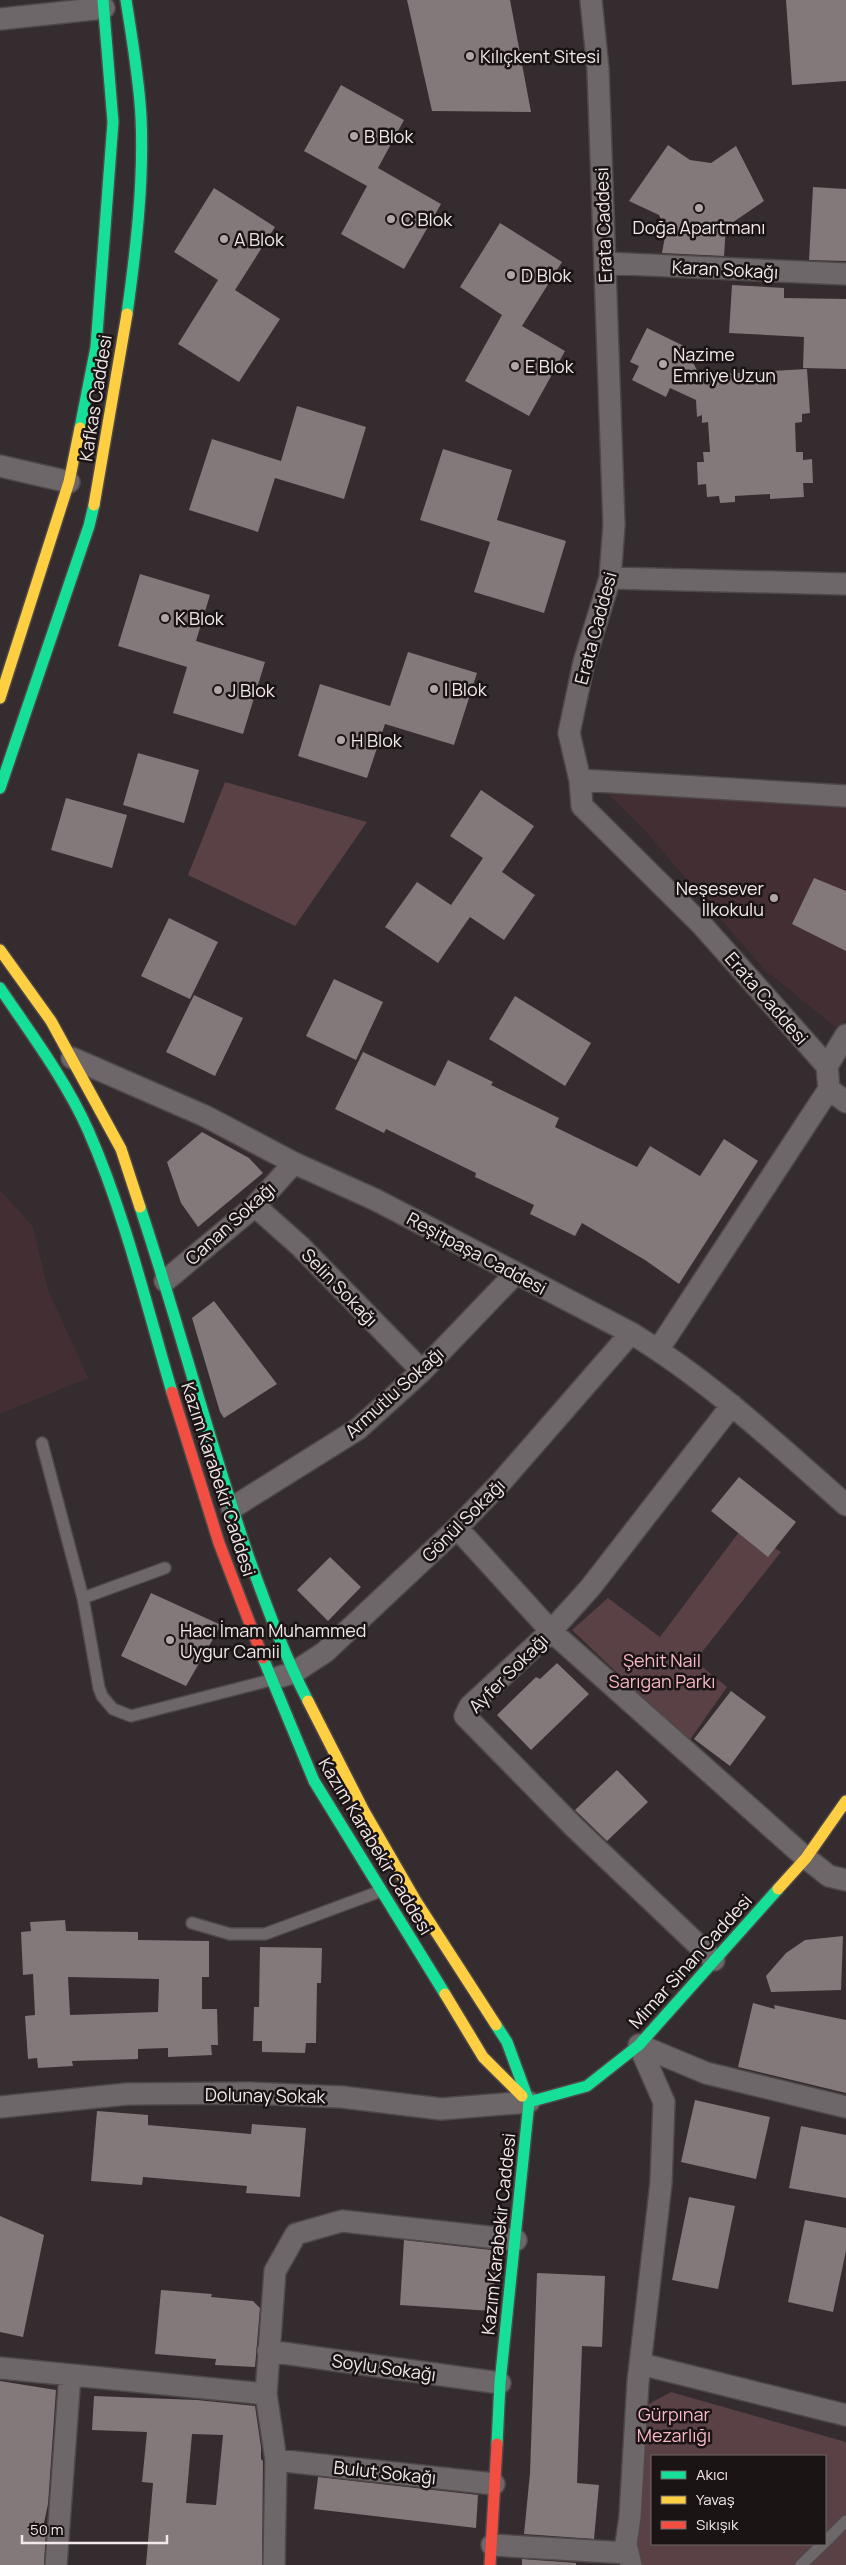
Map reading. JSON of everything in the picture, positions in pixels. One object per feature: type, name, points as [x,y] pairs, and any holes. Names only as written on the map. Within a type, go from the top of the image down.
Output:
[{"type":"street","name":"Kafkas Caddesi","points":[[0,788],[89,526],[98,492],[122,346],[138,212],[141,134],[136,63],[126,0]]},
{"type":"street","name":"Erata Caddesi","points":[[591,0],[598,69],[614,525],[610,578],[584,662],[569,733],[580,780],[582,806],[702,925],[827,1066]]},
{"type":"street","name":"Kafkas Caddesi","points":[[0,698],[69,482],[96,347],[113,122],[103,4]]},
{"type":"street","points":[[0,18],[103,4]]},
{"type":"street","name":"Karan Sokağı","points":[[605,263],[846,274]]},
{"type":"street","points":[[0,466],[69,482],[98,492]]},
{"type":"street","points":[[610,578],[846,584]]},
{"type":"street","points":[[580,780],[846,796]]},
{"type":"street","points":[[0,950],[51,1021],[63,1062],[121,1149],[165,1281],[232,1508],[267,1608],[293,1672],[368,1820],[416,1901],[506,2042],[529,2102]]},
{"type":"street","name":"Kazım Karabekir Caddesi","points":[[0,988],[63,1062],[122,1220],[187,1444],[219,1543],[271,1680],[314,1781],[483,2058],[529,2102],[500,2384],[491,2555]]},
{"type":"street","points":[[658,1350],[829,1089],[827,1066],[846,1035]]},
{"type":"street","name":"Reşitpaşa Caddesi","points":[[63,1062],[205,1116],[294,1163],[376,1200],[631,1333],[658,1350],[732,1405],[846,1505]]},
{"type":"street","points":[[829,1089],[846,1102]]},
{"type":"street","name":"Canan Sokağı","points":[[165,1281],[255,1206],[294,1163]]},
{"type":"street","name":"Selin Sokağı","points":[[255,1206],[300,1246],[422,1371]]},
{"type":"street","name":"Armutlu Sokağı","points":[[232,1508],[358,1429],[422,1371],[516,1273]]},
{"type":"street","name":"Gönül Sokağı","points":[[271,1680],[293,1672],[325,1652],[457,1528],[502,1481],[631,1333]]},
{"type":"street","name":"Ayfer Sokağı","points":[[714,1960],[574,1827],[465,1716],[470,1706],[551,1631],[590,1588],[732,1405]]},
{"type":"street","points":[[457,1528],[551,1631],[806,1858],[829,1876],[846,1880]]},
{"type":"street","name":"Mimar Sinan Caddesi","points":[[529,2102],[587,2086],[639,2045],[806,1858],[846,1802]]},
{"type":"street","points":[[639,2045],[706,2073],[846,2107]]},
{"type":"street","points":[[491,2555],[629,2559],[641,2364],[661,2184],[664,2102],[639,2045]]},
{"type":"street","name":"Dolunay Sokak","points":[[0,2107],[136,2094],[250,2093],[324,2096],[441,2109],[529,2102]]},
{"type":"street","points":[[274,2565],[276,2460],[266,2394],[268,2351],[275,2272],[296,2234],[342,2221],[516,2240]]},
{"type":"street","name":"Soylu Sokağı","points":[[268,2351],[500,2384]]},
{"type":"street","points":[[641,2364],[846,2415]]},
{"type":"street","points":[[0,2368],[266,2394]]},
{"type":"street","points":[[56,2565],[70,2375]]},
{"type":"street","name":"Bulut Sokağı","points":[[276,2460],[494,2484]]},
{"type":"lane","points":[[42,1444],[83,1598],[99,1688],[107,1703],[122,1713],[131,1716],[271,1680]]},
{"type":"lane","points":[[83,1598],[165,1568]]},
{"type":"lane","points":[[192,1923],[230,1934],[265,1934],[380,1891]]},
{"type":"lane","points":[[826,2541],[846,2521]]},
{"type":"lane","points":[[801,2565],[822,2545]]},
{"type":"shaded area","name":"Neşesever İlkokulu","points":[[658,794],[846,805],[846,1018],[839,1030],[764,969],[642,827],[609,795]]},
{"type":"shaded area","points":[[0,1190],[33,1227],[48,1290],[88,1378],[0,1414]]},
{"type":"green space","points":[[225,782],[367,822],[295,926],[188,875]]},
{"type":"green space","name":"Şehit Nail Sarıgan Parkı","points":[[742,1528],[781,1552],[695,1661],[727,1687],[689,1741],[572,1630],[608,1598],[660,1637]]},
{"type":"green space","name":"Gürpınar Mezarlığı","points":[[671,2392],[846,2442],[846,2565],[640,2565],[634,2544],[647,2405]]},
{"type":"building","name":"Kılıçkent Sitesi","points":[[407,0],[510,0],[531,112],[432,111]]},
{"type":"building","points":[[786,0],[846,0],[846,81],[792,85]]},
{"type":"building","points":[[341,85],[404,120],[378,168],[441,204],[404,269],[341,234],[367,186],[304,151]]},
{"type":"building","name":"Doğa Apartmanı","points":[[668,145],[690,160],[711,163],[736,146],[764,201],[726,227],[724,256],[662,253],[666,231],[659,215],[629,201]]},
{"type":"building","points":[[813,187],[846,189],[846,261],[809,260]]},
{"type":"building","points":[[214,188],[275,227],[235,290],[280,319],[239,382],[178,344],[218,280],[174,252]]},
{"type":"building","points":[[500,223],[562,262],[522,326],[565,351],[529,416],[465,381],[502,315],[460,287]]},
{"type":"building","points":[[732,285],[784,288],[784,298],[846,299],[846,369],[803,368],[804,337],[729,333]]},
{"type":"building","points":[[647,328],[686,347],[699,375],[807,369],[810,413],[802,414],[802,422],[795,423],[796,452],[803,452],[803,460],[812,459],[813,483],[803,483],[804,497],[770,499],[770,494],[735,496],[735,502],[720,503],[719,496],[707,497],[706,484],[698,485],[697,462],[704,462],[703,452],[710,452],[708,422],[702,423],[702,415],[697,417],[696,400],[670,388],[666,397],[632,380],[639,366],[630,362]]},
{"type":"building","points":[[297,406],[366,427],[344,499],[275,478],[258,532],[189,510],[212,439],[281,461]]},
{"type":"building","points":[[443,449],[512,470],[497,520],[566,541],[544,613],[474,592],[490,542],[420,520]]},
{"type":"building","points":[[140,574],[210,595],[196,641],[265,662],[243,734],[173,713],[187,667],[118,646]]},
{"type":"building","points":[[408,652],[477,673],[454,745],[385,724],[367,778],[298,756],[320,684],[390,706]]},
{"type":"building","points":[[138,753],[199,770],[184,823],[123,805]]},
{"type":"building","points":[[481,790],[534,826],[502,872],[535,895],[504,940],[470,917],[438,963],[385,927],[417,882],[451,905],[483,858],[450,836]]},
{"type":"building","points":[[66,798],[127,815],[112,868],[51,850]]},
{"type":"building","points":[[814,878],[846,891],[846,951],[792,924]]},
{"type":"building","points":[[169,918],[218,942],[190,999],[141,976]]},
{"type":"building","points":[[334,979],[383,1002],[356,1060],[306,1036]]},
{"type":"building","points":[[194,995],[243,1018],[215,1076],[166,1052]]},
{"type":"building","points":[[515,996],[591,1043],[565,1086],[489,1039]]},
{"type":"building","points":[[363,1052],[435,1086],[448,1060],[493,1082],[491,1085],[559,1118],[555,1127],[637,1167],[650,1146],[700,1176],[724,1139],[758,1161],[679,1284],[645,1260],[582,1223],[575,1236],[530,1214],[534,1205],[475,1177],[476,1173],[386,1129],[384,1133],[335,1109]]},
{"type":"building","points":[[202,1132],[249,1158],[263,1173],[198,1227],[181,1203],[167,1162]]},
{"type":"building","points":[[214,1301],[277,1384],[224,1418],[220,1412],[192,1318]]},
{"type":"building","points":[[739,1477],[796,1522],[768,1557],[711,1511]]},
{"type":"building","points":[[330,1557],[361,1587],[328,1621],[297,1590]]},
{"type":"building","name":"Hacı İmam Muhammed Uygur Camii","points":[[151,1593],[221,1625],[186,1686],[121,1656]]},
{"type":"building","points":[[557,1663],[589,1694],[531,1750],[497,1715],[536,1677],[540,1679]]},
{"type":"building","points":[[731,1691],[766,1717],[730,1766],[694,1739]]},
{"type":"building","points":[[617,1770],[648,1802],[607,1841],[575,1810]]},
{"type":"building","points":[[65,1920],[66,1931],[138,1932],[138,1940],[209,1941],[209,1977],[202,1977],[202,2009],[217,2009],[218,2045],[211,2045],[212,2055],[168,2057],[168,2048],[138,2049],[138,2059],[72,2061],[73,2066],[38,2068],[37,2058],[28,2059],[25,2016],[35,2015],[33,1974],[23,1975],[21,1932],[31,1931],[30,1922]],"holes":[[[68,1977],[159,1979],[158,2012],[70,2015]]]},
{"type":"building","points":[[843,1936],[841,1990],[771,1992],[766,1976],[786,1953],[805,1940]]},
{"type":"building","points":[[260,1947],[322,1948],[321,1983],[317,1983],[316,2043],[306,2043],[305,2053],[262,2052],[262,2041],[253,2041],[254,2007],[259,2007]]},
{"type":"building","points":[[753,2003],[775,2009],[774,2005],[846,2020],[846,2093],[738,2067]]},
{"type":"building","points":[[695,2100],[770,2117],[756,2179],[681,2162]]},
{"type":"building","points":[[97,2111],[148,2115],[148,2125],[251,2134],[252,2124],[306,2128],[300,2197],[246,2193],[247,2186],[143,2177],[142,2185],[91,2181]]},
{"type":"building","points":[[801,2126],[846,2135],[846,2198],[789,2188]]},
{"type":"building","points":[[689,2197],[735,2206],[718,2289],[672,2280]]},
{"type":"building","points":[[0,2216],[44,2235],[23,2337],[0,2332]]},
{"type":"building","points":[[805,2220],[846,2228],[846,2251],[833,2312],[788,2302]]},
{"type":"building","points":[[404,2240],[491,2250],[497,2255],[492,2311],[400,2305]]},
{"type":"building","points":[[537,2273],[605,2276],[602,2347],[582,2346],[577,2483],[599,2485],[594,2539],[524,2534],[530,2473]]},
{"type":"building","points":[[161,2290],[212,2294],[211,2297],[253,2301],[260,2308],[255,2367],[215,2365],[216,2359],[155,2354]]},
{"type":"building","points":[[0,2381],[56,2390],[48,2504],[43,2528],[46,2528],[44,2565],[0,2565]]},
{"type":"building","points":[[94,2396],[197,2400],[255,2406],[261,2459],[263,2461],[262,2565],[146,2565],[153,2483],[142,2482],[147,2432],[92,2430]],"holes":[[[192,2434],[223,2435],[216,2505],[186,2503]]]},
{"type":"building","points":[[318,2477],[478,2495],[476,2528],[314,2509]]},
{"type":"building","points":[[522,2559],[576,2563],[576,2565],[522,2565]]},
{"type":"traffic: fast","points":[[80,428],[96,347],[113,122],[103,0]]},
{"type":"traffic: fast","points":[[126,0],[139,88],[142,141],[138,216],[127,314]]},
{"type":"traffic: fast","points":[[0,788],[89,526],[94,505]]},
{"type":"traffic: fast","points":[[0,988],[58,1075],[88,1130],[124,1227],[172,1392]]},
{"type":"traffic: fast","points":[[140,1207],[249,1558],[269,1613],[308,1701]]},
{"type":"traffic: fast","points":[[263,1658],[314,1781],[445,1994]]},
{"type":"traffic: fast","points":[[529,2102],[587,2086],[639,2045],[778,1889]]},
{"type":"traffic: fast","points":[[496,2025],[507,2042],[529,2102],[500,2383],[497,2444]]},
{"type":"traffic: slow","points":[[94,505],[127,314]]},
{"type":"traffic: slow","points":[[0,698],[69,482],[80,428]]},
{"type":"traffic: slow","points":[[0,950],[51,1021],[121,1149],[140,1207]]},
{"type":"traffic: slow","points":[[308,1701],[364,1811],[416,1901],[496,2025]]},
{"type":"traffic: slow","points":[[778,1889],[806,1858],[846,1801]]},
{"type":"traffic: slow","points":[[445,1994],[483,2057],[522,2096]]},
{"type":"traffic: jam","points":[[172,1392],[219,1543],[263,1658]]},
{"type":"traffic: jam","points":[[490,2565],[497,2444]]},
{"type":"place","name":"Kılıçkent Sitesi","points":[[470,56]]},
{"type":"place","name":"B Blok","points":[[354,136]]},
{"type":"place","name":"Doğa Apartmanı","points":[[699,208]]},
{"type":"place","name":"C Blok","points":[[391,219]]},
{"type":"place","name":"A Blok","points":[[224,239]]},
{"type":"place","name":"D Blok","points":[[511,275]]},
{"type":"place","name":"Nazime Emriye Uzun","points":[[663,364]]},
{"type":"place","name":"E Blok","points":[[515,366]]},
{"type":"place","name":"K Blok","points":[[165,618]]},
{"type":"place","name":"I Blok","points":[[434,689]]},
{"type":"place","name":"J Blok","points":[[218,690]]},
{"type":"place","name":"H Blok","points":[[341,740]]},
{"type":"place","name":"Neşesever İlkokulu","points":[[774,898]]},
{"type":"place","name":"Hacı İmam Muhammed Uygur Camii","points":[[170,1640]]}]
